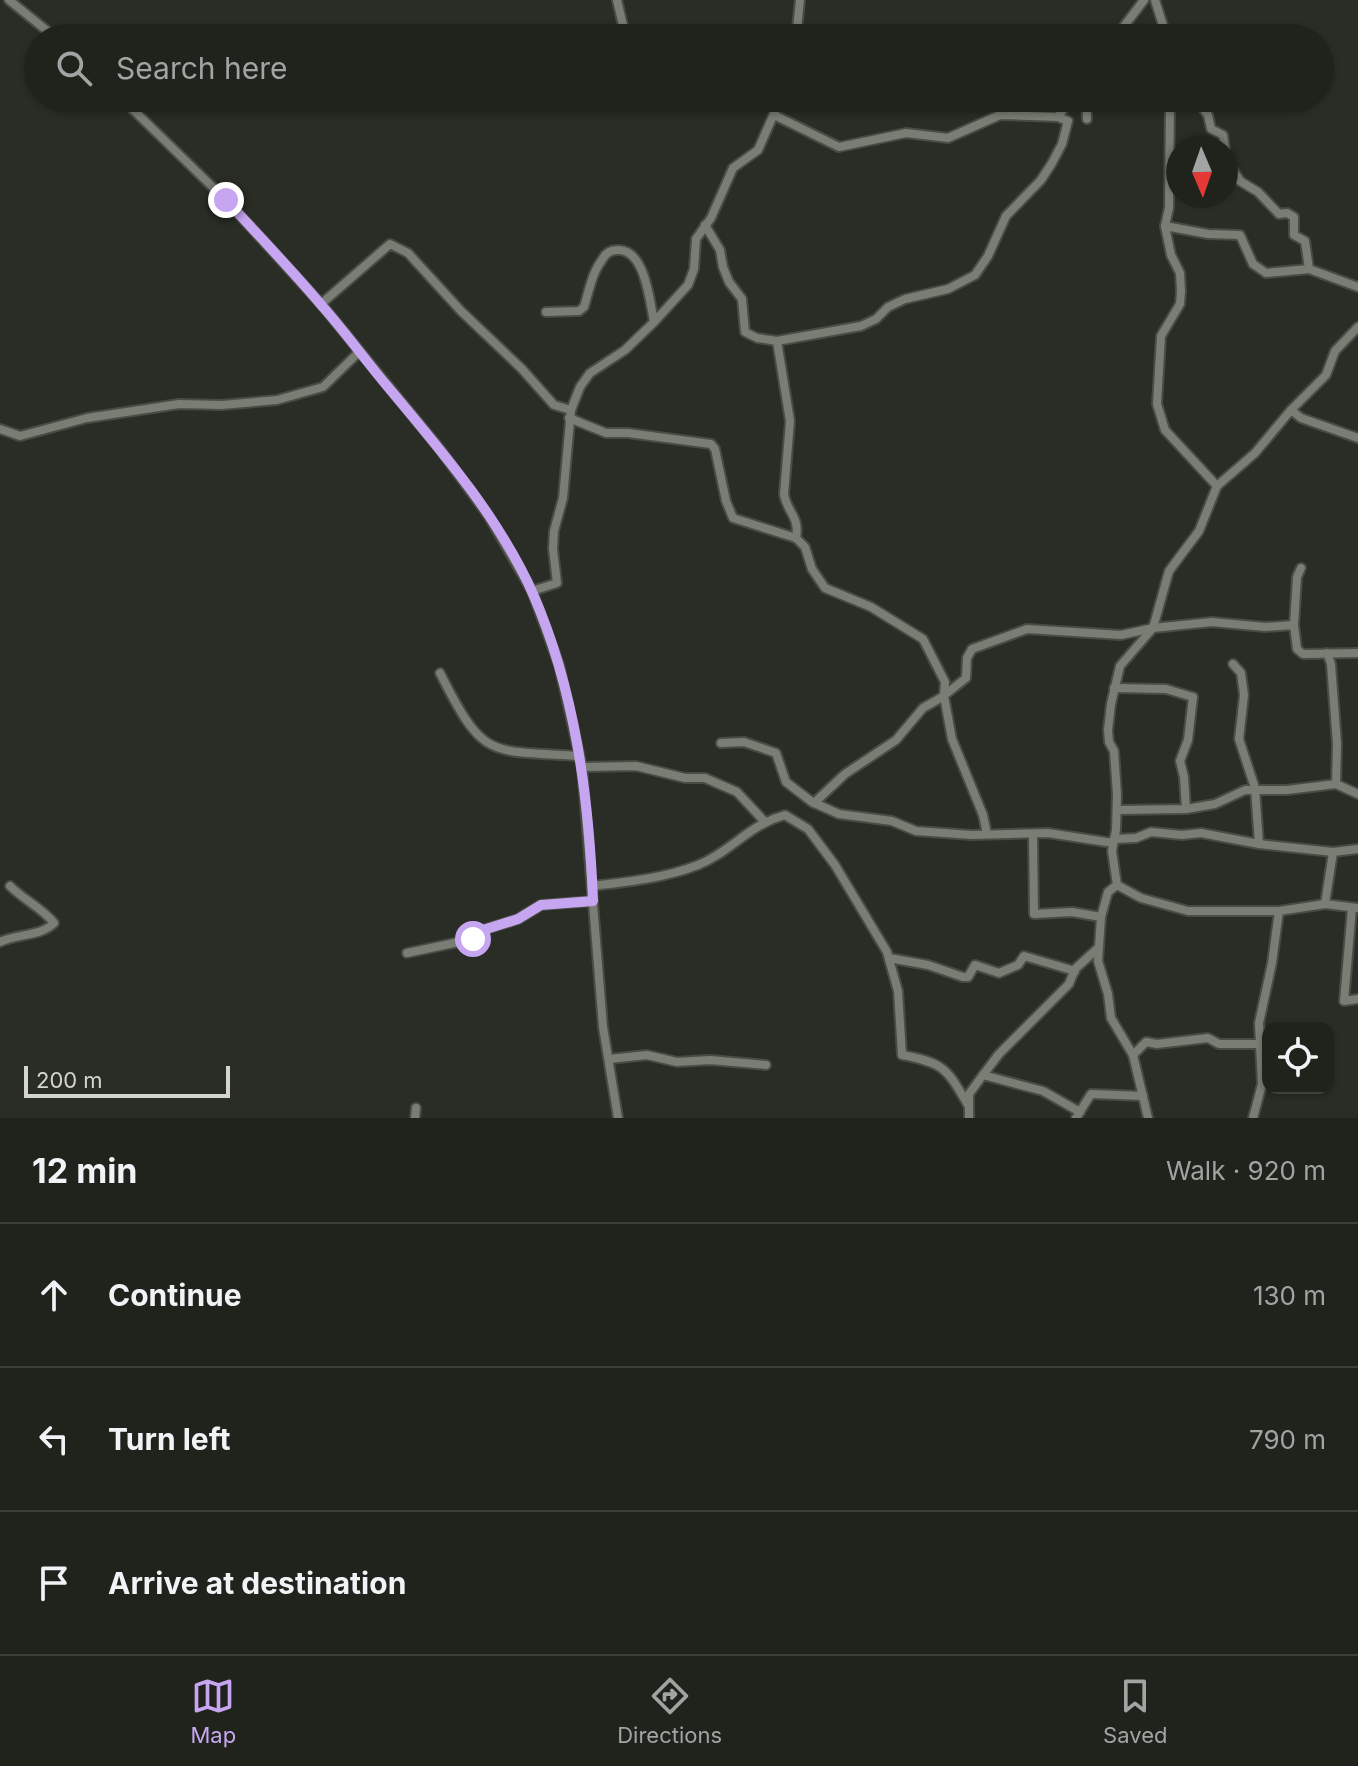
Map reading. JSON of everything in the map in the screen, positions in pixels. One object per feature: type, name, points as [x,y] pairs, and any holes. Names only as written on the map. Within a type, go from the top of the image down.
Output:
[{"type":"street","points":[[9,0],[39,24]]},
{"type":"street","points":[[617,0],[623,24]]},
{"type":"street","points":[[797,24],[800,0]]},
{"type":"street","points":[[1126,24],[1144,0]]},
{"type":"street","points":[[1155,0],[1163,24]]},
{"type":"street","points":[[135,112],[226,200],[321,304],[439,448],[488,515],[532,591],[559,665],[582,767],[603,1027],[618,1118]]},
{"type":"street","points":[[532,591],[557,583],[554,531],[563,498],[570,414],[580,387],[590,373],[625,350],[688,285],[694,269],[696,239],[711,218],[733,168],[758,150],[775,112]]},
{"type":"street","points":[[1058,117],[1061,112]]},
{"type":"street","points":[[1087,112],[1087,119]]},
{"type":"street","points":[[1170,112],[1169,208],[1165,226],[1171,255],[1180,273],[1181,291],[1180,304],[1161,336],[1157,404],[1165,430],[1217,486]]},
{"type":"street","points":[[1206,112],[1211,129],[1223,136]]},
{"type":"street","points":[[705,225],[720,250],[729,282],[742,299],[745,332],[757,338],[777,341],[861,326],[905,299],[948,289],[975,275],[988,256],[1006,216],[1041,180],[1062,144],[1068,121],[1058,117],[1000,115],[948,138],[906,133],[839,147],[774,115]]},
{"type":"street","points":[[1238,178],[1258,192],[1279,214],[1287,213],[1294,217],[1294,235],[1305,241],[1309,269]]},
{"type":"street","points":[[1165,226],[1208,234],[1240,235],[1253,264],[1266,273],[1309,269],[1358,287]]},
{"type":"street","points":[[321,304],[390,244],[408,253],[554,405],[606,433],[711,444],[715,449],[726,501],[733,518],[796,538],[805,547],[812,569],[825,588],[871,607],[923,639],[945,682],[952,739],[983,815],[987,834]]},
{"type":"street","points":[[546,312],[579,311],[584,307],[603,257],[612,250],[621,250],[628,251],[642,271],[654,322]]},
{"type":"street","points":[[1117,885],[1113,841],[1117,810],[1114,751],[1108,730],[1120,666],[1153,628],[1169,571],[1199,531],[1217,486],[1255,453],[1326,375],[1335,351],[1358,327]]},
{"type":"street","points":[[777,341],[790,421],[784,494],[798,523],[796,538]]},
{"type":"street","points":[[0,429],[20,436],[87,418],[179,404],[222,405],[277,400],[323,387],[359,352]]},
{"type":"street","points":[[1291,410],[1301,418],[1358,438]]},
{"type":"street","points":[[1301,568],[1297,577],[1294,625],[1297,649],[1303,654],[1358,653]]},
{"type":"street","points":[[814,803],[845,774],[896,740],[923,708],[966,678],[967,658],[972,649],[1027,629],[1121,635],[1153,628],[1212,622],[1265,627],[1294,625]]},
{"type":"street","points":[[1327,653],[1331,664],[1337,744],[1336,784]]},
{"type":"street","points":[[1233,664],[1241,673],[1244,695],[1239,739],[1255,788],[1259,844]]},
{"type":"street","points":[[440,673],[463,720],[490,747],[507,752],[579,756]]},
{"type":"street","points":[[1114,688],[1166,689],[1193,697],[1188,740],[1180,761],[1186,809]]},
{"type":"street","points":[[721,743],[744,742],[776,753],[786,782],[814,803],[839,814],[892,821],[916,831],[1048,833],[1113,841],[1151,832],[1201,833],[1259,844],[1333,852],[1358,849]]},
{"type":"street","points":[[582,767],[636,766],[685,778],[705,778],[737,792],[765,822]]},
{"type":"street","points":[[1117,810],[1186,809],[1215,804],[1235,793],[1255,788],[1287,790],[1336,784],[1358,794]]},
{"type":"street","points":[[592,886],[657,877],[699,865],[765,822],[785,815],[808,829],[835,865],[889,958],[898,991],[902,1055],[949,1072],[968,1105]]},
{"type":"street","points":[[1033,835],[1034,914],[1072,912],[1101,917]]},
{"type":"street","points":[[1325,904],[1333,852]]},
{"type":"street","points":[[1117,885],[1108,892],[1097,949],[1111,1018],[1133,1055],[1148,1118]]},
{"type":"street","points":[[1117,885],[1141,898],[1188,911],[1279,911],[1325,904],[1355,908],[1344,1001],[1358,999]]},
{"type":"street","points":[[0,942],[12,936],[46,931],[54,923],[10,886]]},
{"type":"street","points":[[407,953],[473,939],[483,930],[518,919],[541,905],[593,901]]},
{"type":"street","points":[[1253,1118],[1262,1084],[1259,1023],[1279,911]]},
{"type":"street","points":[[970,1118],[969,1094],[983,1075],[999,1054],[1069,984],[1075,971],[1097,949]]},
{"type":"street","points":[[889,958],[928,965],[963,977],[968,977],[975,965],[999,973],[1018,965],[1024,956],[1075,971]]},
{"type":"street","points":[[1133,1055],[1146,1042],[1157,1044],[1208,1038],[1219,1044],[1261,1044]]},
{"type":"street","points":[[609,1059],[647,1055],[677,1062],[710,1060],[766,1065]]},
{"type":"street","points":[[983,1075],[1043,1091],[1078,1115],[1091,1094],[1143,1096]]},
{"type":"route","points":[[226,200],[321,304],[439,448],[488,515],[532,591],[548,632],[559,665],[582,767],[593,901],[541,905],[518,919],[483,930],[473,939]]}]
